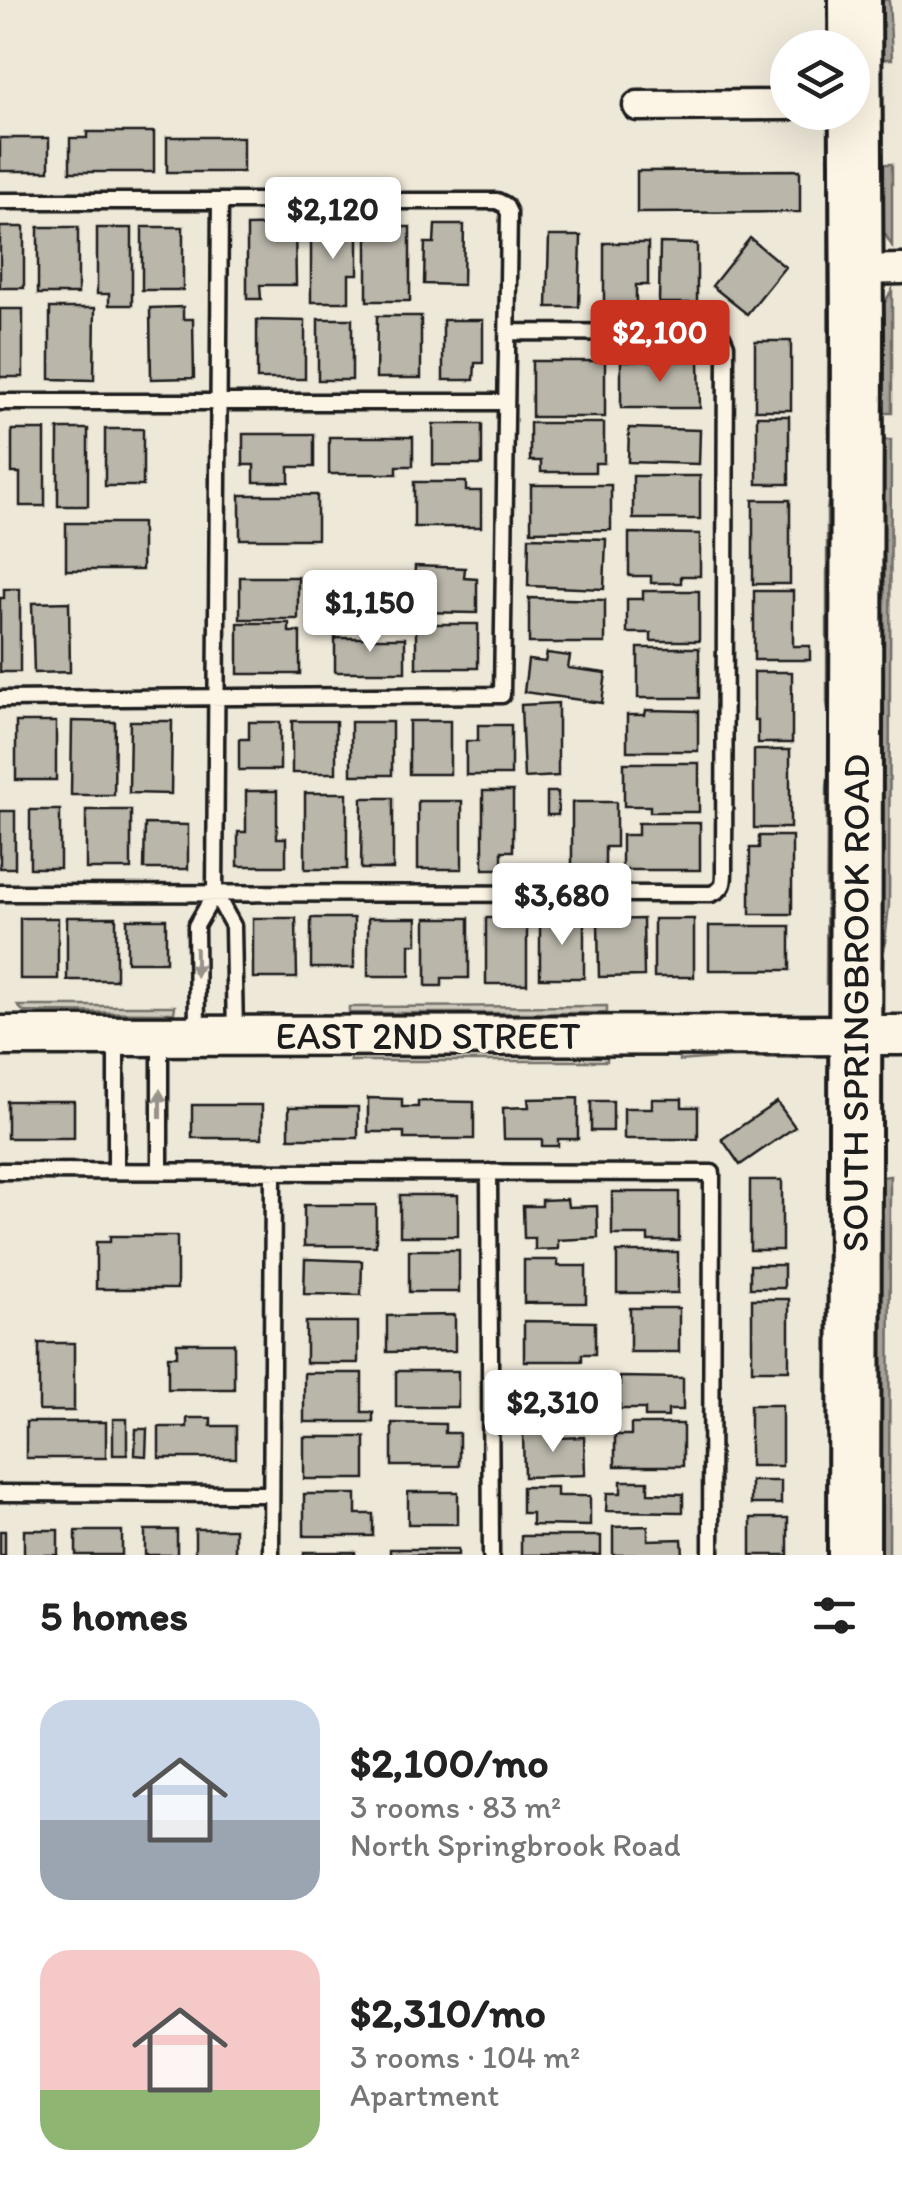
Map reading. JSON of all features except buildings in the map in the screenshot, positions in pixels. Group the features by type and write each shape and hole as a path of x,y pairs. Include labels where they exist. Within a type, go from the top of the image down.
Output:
{"highway":[{"name":"SOUTH SPRINGBROOK ROAD","path":"855,0 855,30"},
{"name":"SOUTH SPRINGBROOK ROAD","path":"854,1555 879,1035 857,452 880,270 859,130"}],"street":[{"path":"638,106 770,106"},
{"name":"EAST 2ND STREET","path":"0,1036 879,1035"}],"lane":[{"path":"220,201 215,893 233,926 235,1036"},
{"path":"0,202 497,201 509,213 502,694 0,699"},
{"path":"0,893 712,894 724,885 726,344 722,336 714,333 508,332"},
{"path":"0,402 506,402"},
{"path":"160,1171 196,926 215,893"},
{"path":"116,1036 116,1171"},
{"path":"0,1171 712,1172 711,1555"},
{"path":"271,1555 273,1172"},
{"path":"489,1172 491,1555"},
{"path":"0,1493 271,1494"}],"shaded area":[{"path":"881,0 889,0 892,59 883,59"},
{"path":"829,136 833,153 832,446 828,419"},
{"path":"884,164 892,164 892,246 883,231"},
{"path":"892,290 892,413 883,413 883,305"},
{"path":"884,440 891,440 889,905 882,970"},
{"path":"831,478 831,728 827,703 827,511"},
{"path":"830,761 831,984 826,984 827,787"},
{"path":"18,1006 175,1006 174,1013 24,1012"},
{"path":"607,1006 607,1013 349,1013 349,1007"},
{"path":"607,1054 607,1061 350,1061 350,1055"},
{"path":"679,1055 791,1055 795,1058 679,1061"},
{"path":"890,1176 889,1555 881,1555 882,1177"}]}
